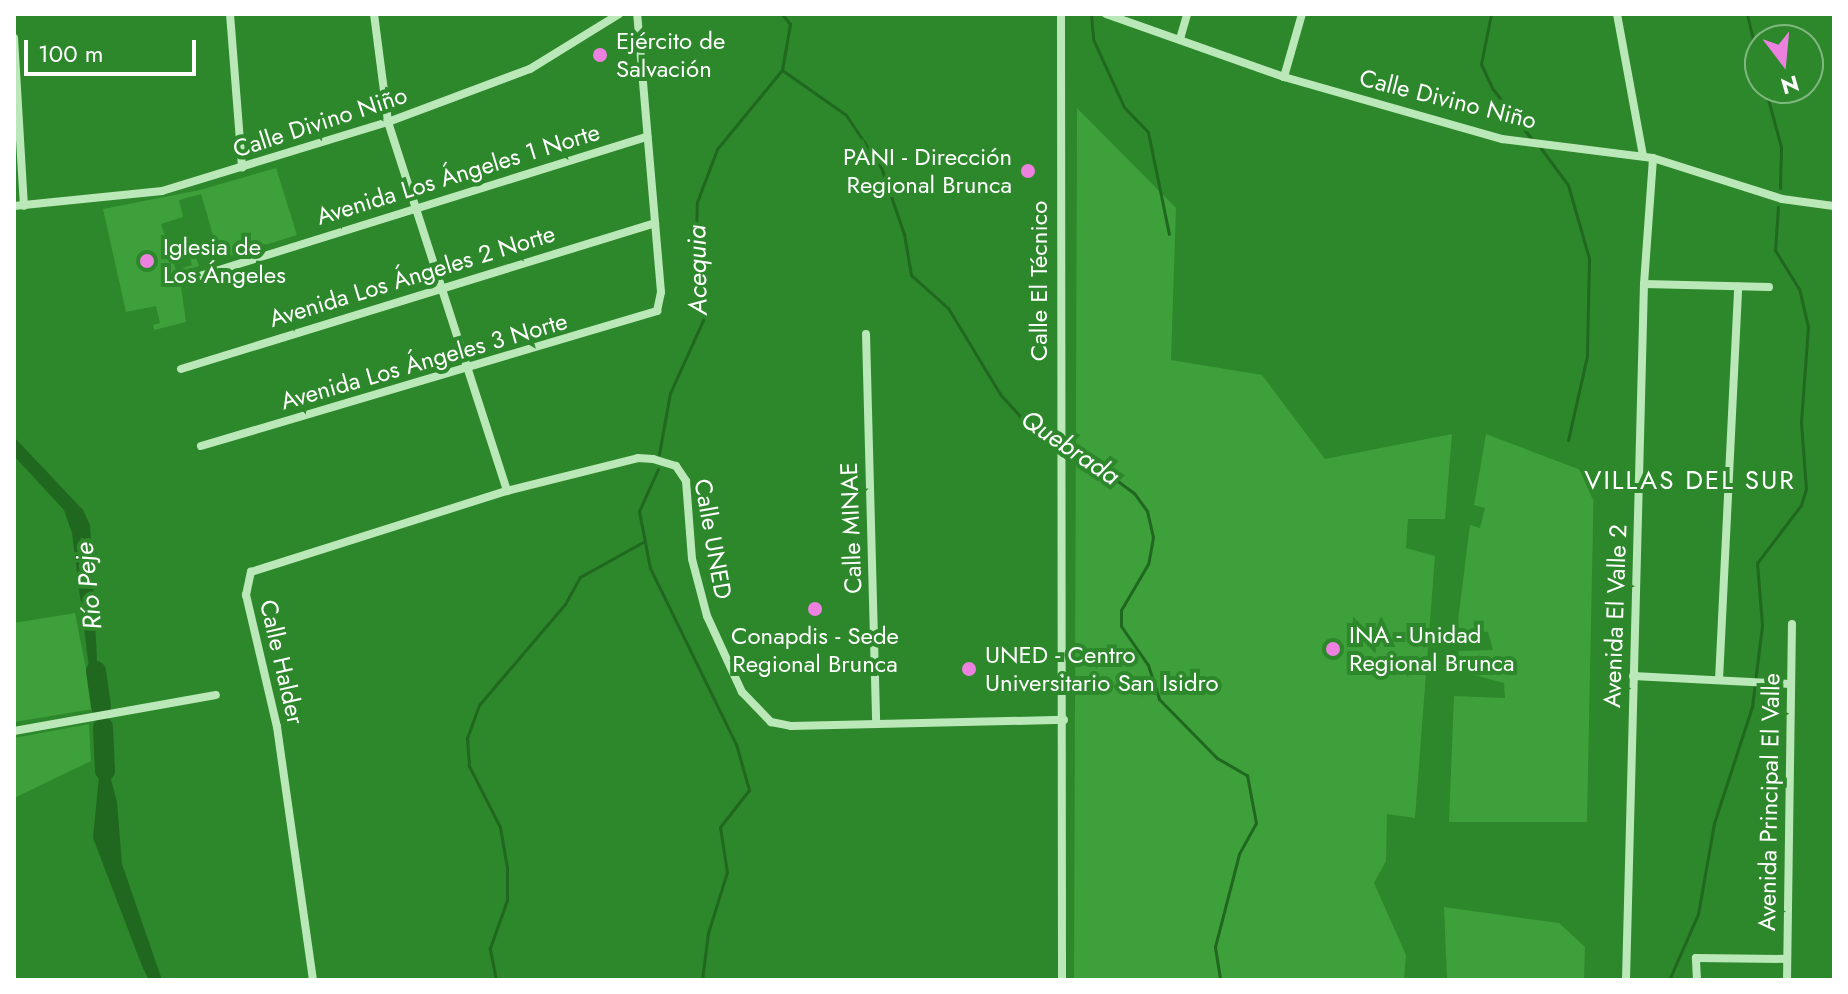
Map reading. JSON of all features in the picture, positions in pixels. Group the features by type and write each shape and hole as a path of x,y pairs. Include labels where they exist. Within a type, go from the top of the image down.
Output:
{"street":[{"path":"230,14 242,168"},
{"path":"374,14 388,122 507,491"},
{"name":"Calle Divino Niño","path":"19,206 162,191 388,122 530,69 619,14"},
{"path":"637,14 655,223"},
{"name":"Calle El Técnico","path":"1061,14 1057,268 1064,720 1062,980"},
{"name":"Calle Divino Niño","path":"1106,14 1284,77 1502,139 1653,158 1782,199 1834,206"},
{"path":"1180,39 1187,14"},
{"path":"1284,77 1302,14"},
{"path":"1617,14 1643,156"},
{"path":"14,38 19,206"},
{"name":"Avenida Los Ángeles 1 Norte","path":"190,279 647,137"},
{"name":"Avenida El Valle 2","path":"1626,980 1644,284 1653,158"},
{"name":"Avenida Los Ángeles 2 Norte","path":"181,369 655,223"},
{"name":"Avenida Los Ángeles 3 Norte","path":"201,446 657,311 661,292 655,223"},
{"path":"1644,284 1769,287"},
{"path":"1719,680 1738,286"},
{"name":"Calle MINAE","path":"866,334 876,720"},
{"name":"Calle UNED","path":"507,491 638,458 676,466 686,481 698,591 715,641 753,706 771,722 791,726 876,720 1064,720"},
{"name":"Calle Halder","path":"313,980 277,727 246,580 251,572 507,491"},
{"name":"Avenida Principal El Valle","path":"1787,980 1792,624"},
{"path":"1633,676 1790,684"},
{"path":"14,731 216,695"},
{"path":"1697,980 1696,958 1787,959"}],"shaded area":[{"path":"1077,108 1176,208 1171,360 1262,375 1325,459 1452,434 1445,519 1408,519 1406,548 1435,556 1415,818 1387,814 1386,861 1374,883 1406,955 1404,980 1074,980"},
{"path":"276,168 297,235 220,259 201,194 179,200 183,217 161,224 176,270 192,265 188,250 193,248 199,266 179,272 186,322 154,330 153,325 160,323 156,306 126,312 103,209 200,190"},
{"path":"1486,434 1594,475 1587,822 1449,822 1454,696 1505,698 1504,683 1455,670 1459,651 1493,650 1488,632 1457,629 1470,525 1480,528 1485,508 1474,505"},
{"path":"75,613 94,709 14,722 14,623"},
{"path":"89,724 91,761 14,798 14,738"},
{"path":"1444,907 1559,923 1585,947 1584,980 1447,980"}],"water":[{"path":"14,437 83,510 90,525 99,698 90,676 72,533 64,510 14,456"},
{"path":"102,745 117,802 122,864 162,980 149,980 142,966 93,838"}],"waterway":[{"name":"Acequia","path":"659,454 670,393 704,318 695,262 697,202 717,149 782,70 790,24 782,14"},
{"name":"Quebrada","path":"1091,14 1093,39 1124,107 1148,132 1169,234"},
{"name":"Quebrada","path":"1491,14 1481,64 1492,88 1534,142"},
{"path":"1747,14 1749,24"},
{"name":"Quebrada","path":"782,70 846,115 881,167 904,234 911,275 948,308 1000,394 1027,424 1076,450 1134,493 1147,511 1153,537 1148,564 1121,610 1121,626 1148,665 1159,699 1217,758 1247,775 1256,823 1239,854 1215,947 1220,980"},
{"path":"1769,104 1781,147 1780,188"},
{"name":"Quebrada","path":"1540,147 1568,185 1589,258 1587,356 1568,440"},
{"path":"1669,980 1698,914 1714,823 1752,707 1762,625 1757,563 1801,505 1806,489 1801,422 1808,327 1799,289 1775,250 1778,207"},
{"name":"Quebrada","path":"658,469 639,511 650,568 736,744 749,790 720,827 727,872 708,933 702,980"},
{"name":"Quebrada","path":"496,980 490,948 507,900 507,868 500,827 469,766 467,738 479,705 565,604 580,577 643,542"},
{"name":"Río Peje","path":"96,671 101,707"},
{"name":"Río Peje","path":"103,727 105,771"}],"place":[{"name":"Ejército de Salvación","path":"600,55"},
{"name":"PANI - Dirección Regional Brunca","path":"1028,171"},
{"name":"Iglesia de Los Ángeles","path":"147,261"},
{"name":"Conapdis - Sede Regional Brunca","path":"815,609"},
{"name":"INA - Unidad Regional Brunca","path":"1333,649"},
{"name":"UNED - Centro Universitario San Isidro","path":"969,669"}],"district":[{"name":"VILLAS DEL SUR","path":"1690,481"}]}
